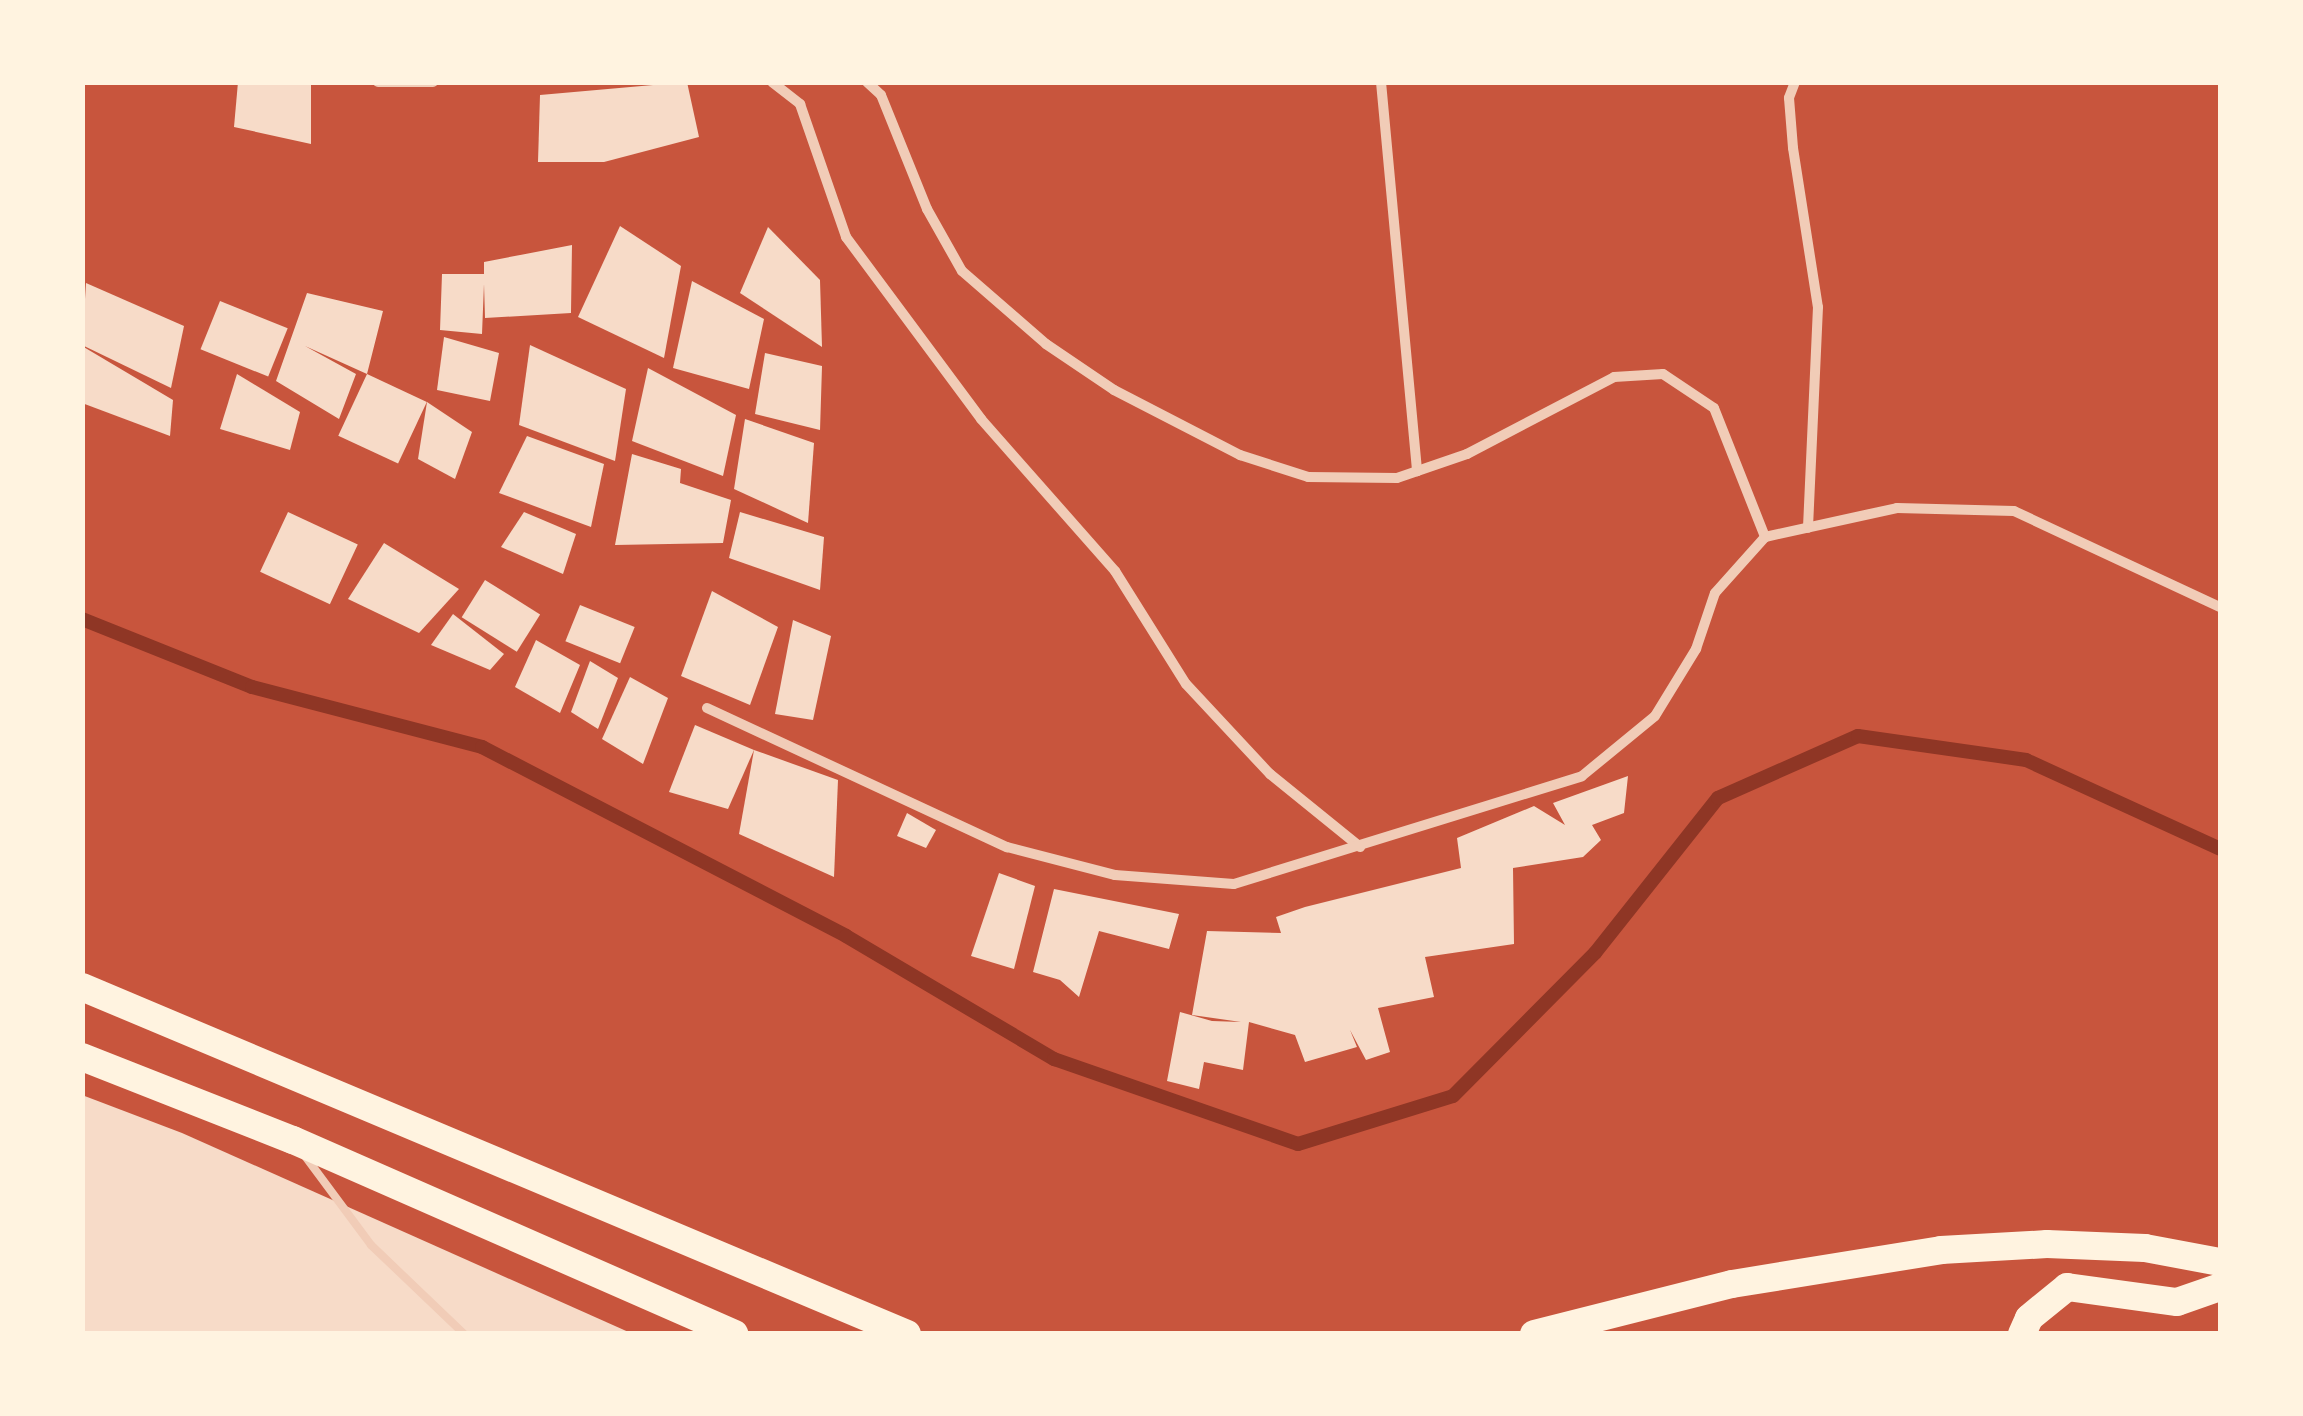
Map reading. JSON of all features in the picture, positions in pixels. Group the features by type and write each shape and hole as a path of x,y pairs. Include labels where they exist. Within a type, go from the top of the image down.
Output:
{"highway":[{"path":"82,987 908,1334"},
{"path":"82,1056 294,1140 734,1334"},
{"path":"1534,1334 1732,1284 1941,1250 2086,1246 2220,1262"},
{"path":"2022,1334 2029,1318 2067,1287 2177,1302 2220,1287"}],"street":[{"path":"378,82 433,82"},
{"path":"772,82 800,104 846,237 981,420 1115,571 1186,684 1270,774 1360,848"},
{"path":"868,82 881,94 927,209 962,271 1046,344 1114,390 1240,455 1308,477 1398,478 1466,454 1614,378 1662,374 1714,408 1765,538"},
{"path":"1381,82 1417,472"},
{"path":"1795,82 1789,98 1793,148 1818,307 1808,528"},
{"path":"707,708 1007,848 1115,875 1234,884 1582,776 1655,716 1696,648 1716,594 1765,538 1897,508 2014,511 2220,606"}],"lane":[{"path":"294,1140 371,1245 464,1334"}],"building":[{"path":"238,82 311,82 311,144 234,127"},
{"path":"687,82 699,137 604,162 538,162 540,95"},
{"path":"620,226 681,266 664,358 578,317"},
{"path":"768,227 820,280 822,347 740,293"},
{"path":"572,245 571,313 485,318 484,284 482,334 440,330 442,274 484,274 484,262"},
{"path":"692,281 764,319 749,389 673,368"},
{"path":"86,283 184,326 171,388 82,345"},
{"path":"307,293 383,311 367,374 305,346 356,374 339,419 276,381"},
{"path":"220,301 288,328 268,377 201,349"},
{"path":"444,337 499,353 490,401 437,390"},
{"path":"530,345 626,389 615,461 519,425"},
{"path":"82,346 173,400 170,436 82,403"},
{"path":"765,353 822,366 820,430 755,414"},
{"path":"648,368 736,415 723,476 632,441"},
{"path":"237,374 300,412 290,450 220,429"},
{"path":"367,374 427,402 398,464 338,436"},
{"path":"427,402 472,432 455,479 418,459"},
{"path":"745,419 814,443 808,523 734,489"},
{"path":"527,436 604,464 591,527 499,493"},
{"path":"632,454 681,469 680,483 731,500 723,543 615,545"},
{"path":"288,512 358,545 330,604 260,572"},
{"path":"524,512 576,534 563,574 501,547"},
{"path":"740,512 824,537 820,590 729,558"},
{"path":"384,543 459,589 419,633 348,599"},
{"path":"485,580 540,614 517,652 462,617"},
{"path":"712,591 778,627 750,705 681,676"},
{"path":"580,605 635,627 620,663 565,641"},
{"path":"453,614 504,654 490,670 431,645"},
{"path":"793,620 831,636 813,720 775,714"},
{"path":"536,640 580,665 560,713 515,687"},
{"path":"590,661 618,678 598,729 571,712"},
{"path":"630,677 668,698 643,764 602,739"},
{"path":"695,725 754,750 728,809 669,792"},
{"path":"754,750 838,780 834,877 739,834"},
{"path":"1628,776 1624,813 1592,825 1601,840 1583,857 1513,868 1514,944 1425,957 1434,997 1378,1008 1390,1052 1366,1060 1350,1030 1357,1047 1305,1062 1295,1035 1249,1022 1243,1070 1204,1062 1199,1089 1167,1081 1180,1012 1212,1021 1241,1022 1192,1015 1207,931 1281,933 1276,917 1461,868 1457,838 1534,806 1565,825 1553,803"},
{"path":"907,813 936,830 926,848 897,836"},
{"path":"999,873 1035,886 1014,969 971,956"},
{"path":"1054,889 1179,914 1169,949 1099,931 1079,997 1060,980 1033,972"},
{"path":"82,1095 182,1133 633,1334 82,1334"}],"waterway":[{"path":"82,619 252,687 482,747 846,936 1054,1059 1298,1144 1453,1096 1595,953 1718,798 1858,736 2026,760 2220,849"}]}
